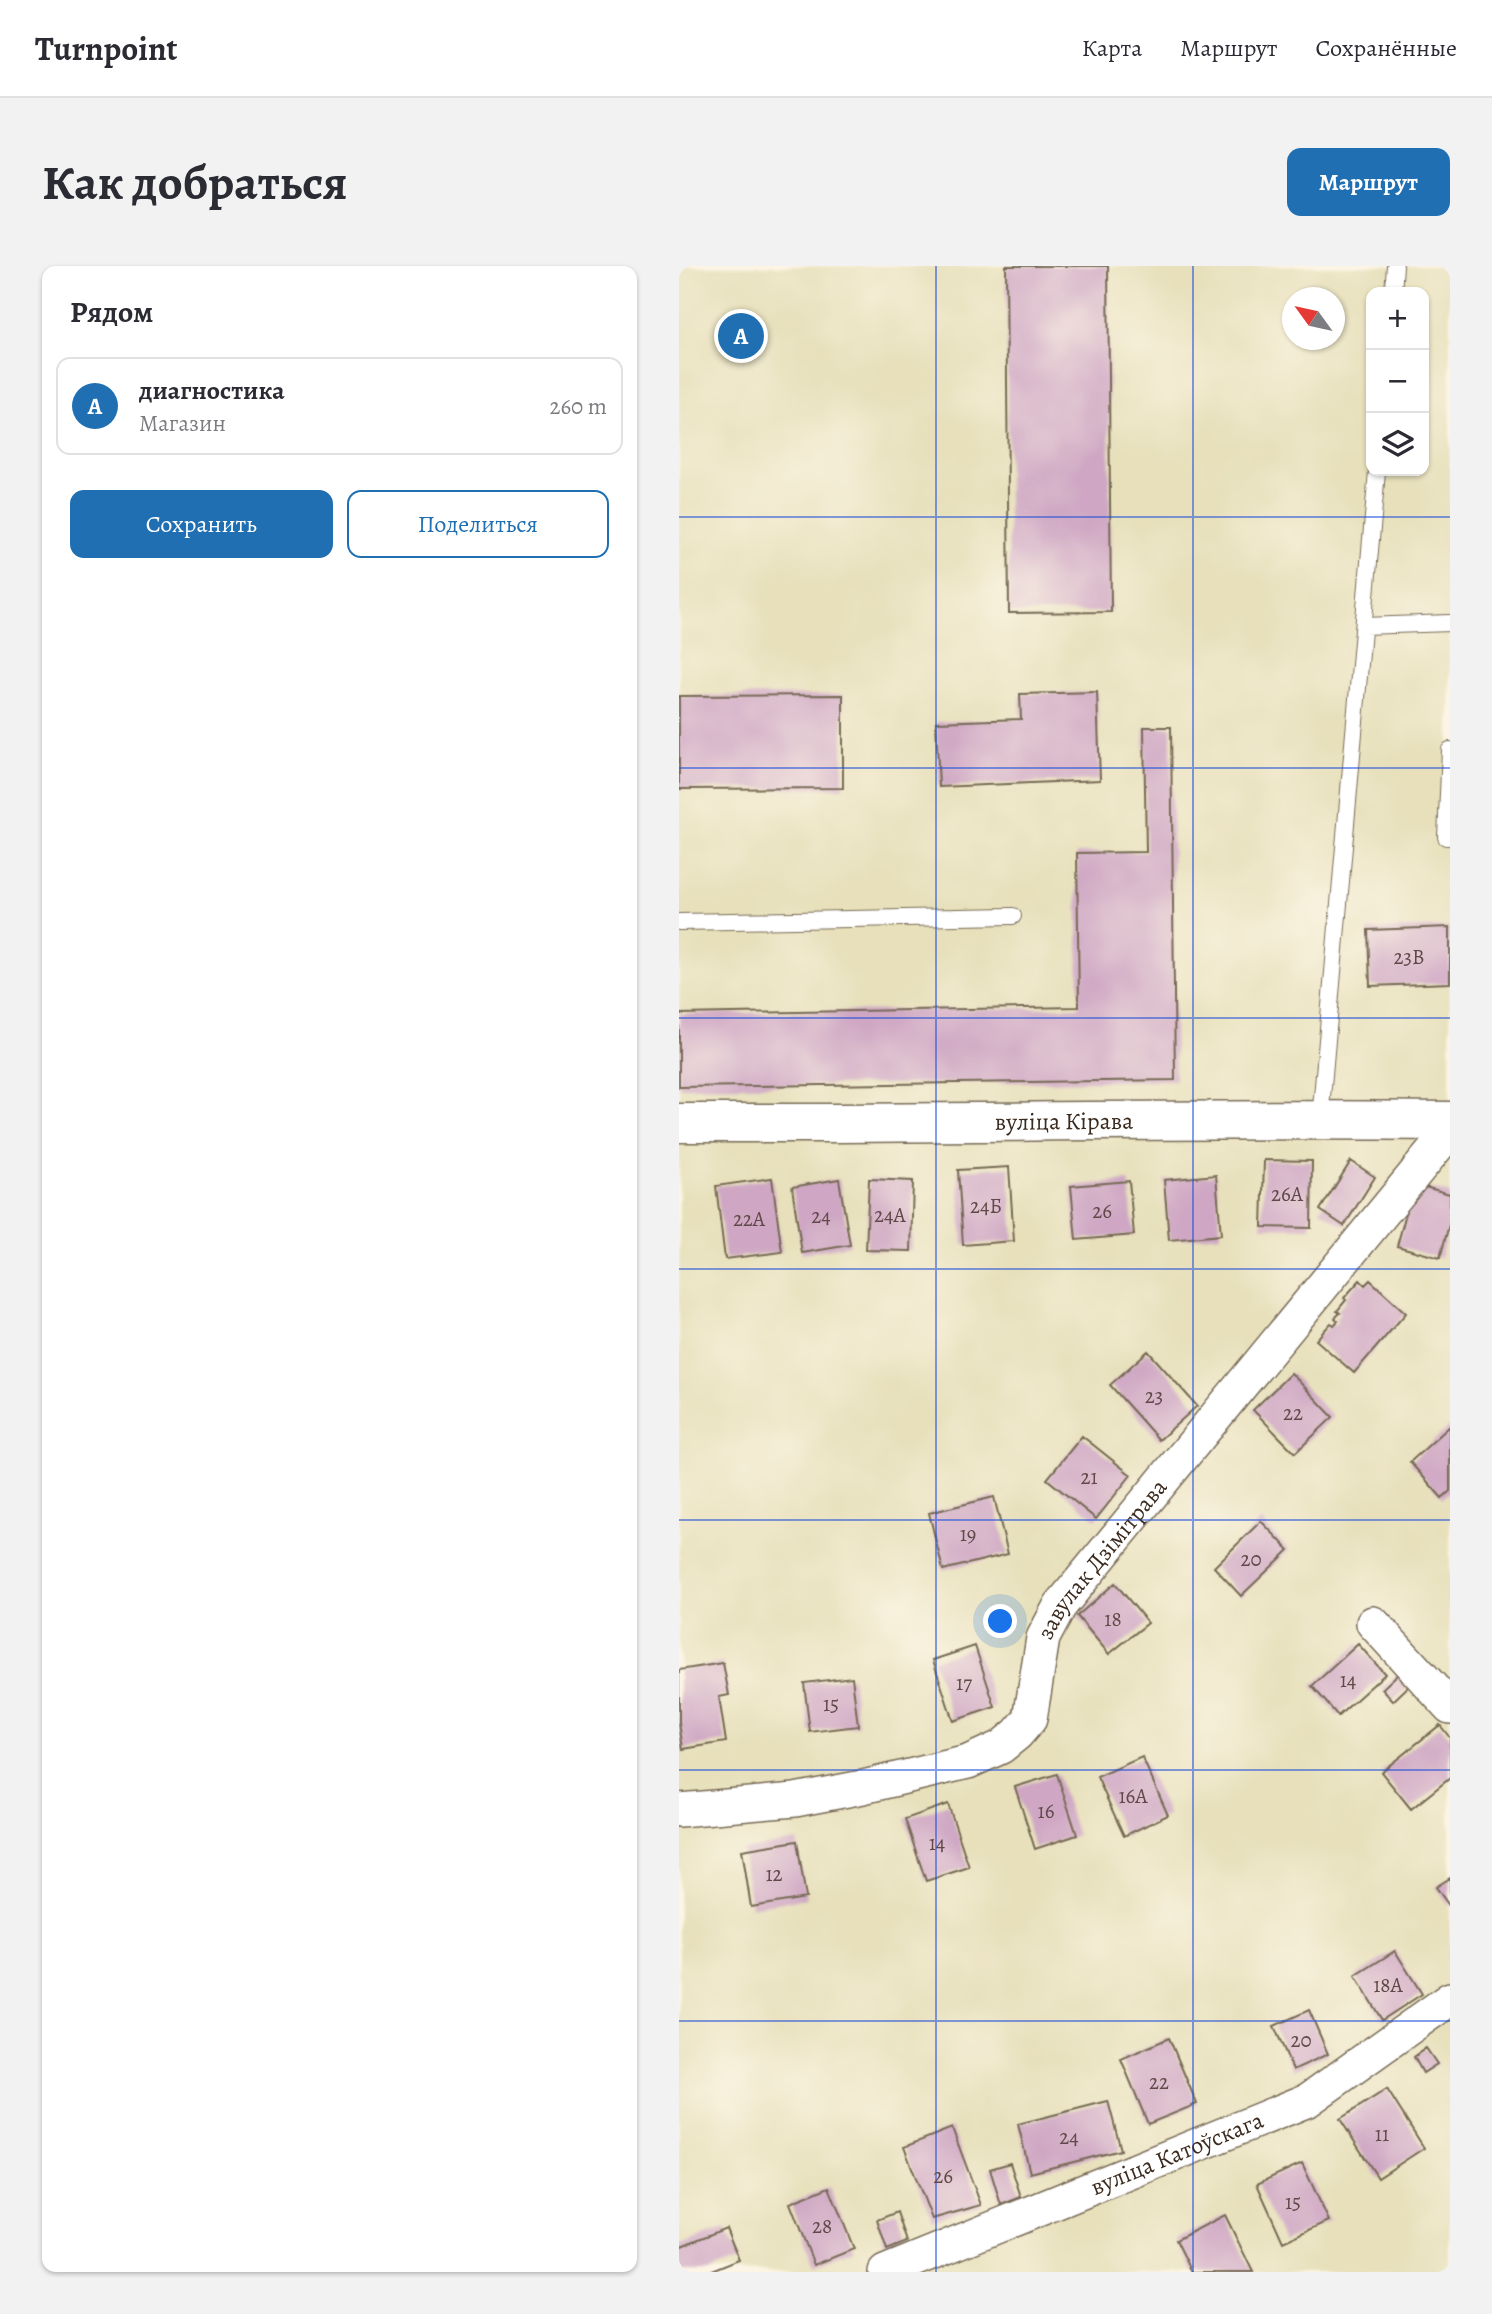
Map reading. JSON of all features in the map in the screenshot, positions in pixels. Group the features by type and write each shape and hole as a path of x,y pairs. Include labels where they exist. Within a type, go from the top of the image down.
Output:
{"main road":[{"name":"вуліца Кірава","path":"679,1123 918,1124 1320,1119 1450,1121"}],"street":[{"name":"завулак Дзімітрава","path":"679,1810 795,1800 863,1787 968,1762 1001,1747 1017,1734 1030,1718 1043,1638 1061,1606 1450,1131"},
{"path":"1373,1623 1450,1707"},
{"name":"вуліца Катоўскага","path":"885,2272 1308,2100 1450,1999"}],"lane":[{"path":"1393,287 1395,266"},
{"path":"1320,1119 1377,476"},
{"path":"1364,625 1450,622"},
{"path":"1450,750 1446,837 1450,837"},
{"path":"679,922 1013,916"}],"building":[{"path":"1006,266 1108,266 1111,612 1009,613"},
{"path":"1097,692 1100,780 939,787 936,722 1021,719 1020,694"},
{"path":"843,695 843,788 679,789 679,696"},
{"path":"1144,727 1171,727 1175,1080 679,1087 679,1014 1079,1007 1077,853 1146,852"},
{"path":"1450,927 1450,983 1370,986 1368,930"},
{"path":"1264,1160 1312,1161 1311,1228 1262,1227"},
{"path":"1351,1161 1375,1177 1344,1226 1320,1210"},
{"path":"1009,1167 1014,1241 963,1245 958,1170"},
{"path":"1216,1175 1221,1235 1169,1240 1164,1180"},
{"path":"772,1178 782,1252 725,1259 716,1186"},
{"path":"839,1179 850,1245 802,1253 792,1187"},
{"path":"869,1179 913,1181 911,1251 866,1250"},
{"path":"1129,1181 1134,1235 1076,1240 1071,1186"},
{"path":"1414,1184 1450,1194 1450,1221 1440,1258 1397,1246"},
{"path":"1360,1280 1365,1285 1370,1280 1406,1313 1354,1373 1316,1340 1331,1323 1334,1325 1338,1321 1335,1318 1340,1313 1337,1311 1346,1300 1344,1298"},
{"path":"1148,1351 1197,1406 1159,1440 1110,1385"},
{"path":"1291,1373 1333,1417 1295,1453 1253,1410"},
{"path":"1450,1426 1450,1491 1442,1498 1410,1462"},
{"path":"1082,1436 1131,1475 1096,1519 1047,1479"},
{"path":"994,1497 1008,1554 943,1570 929,1513"},
{"path":"1261,1521 1289,1550 1241,1596 1214,1567"},
{"path":"1115,1583 1148,1623 1109,1654 1077,1616"},
{"path":"1358,1644 1385,1674 1338,1716 1312,1686"},
{"path":"975,1646 995,1707 953,1721 933,1660"},
{"path":"723,1663 729,1695 719,1697 726,1742 683,1749 679,1723 679,1670"},
{"path":"1402,1670 1413,1682 1393,1701 1382,1689"},
{"path":"852,1677 858,1726 810,1732 804,1683"},
{"path":"1440,1725 1450,1738 1450,1778 1411,1809 1381,1772"},
{"path":"1142,1757 1168,1815 1124,1836 1097,1777"},
{"path":"1057,1774 1077,1835 1035,1849 1015,1787"},
{"path":"948,1804 969,1867 926,1881 905,1819"},
{"path":"797,1841 806,1898 751,1907 742,1850"},
{"path":"1450,1878 1450,1907 1436,1887"},
{"path":"1395,1951 1422,1994 1382,2020 1355,1976"},
{"path":"1309,2010 1328,2054 1293,2070 1274,2026"},
{"path":"1169,2038 1197,2104 1148,2124 1121,2059"},
{"path":"1426,2048 1437,2064 1423,2073 1414,2057"},
{"path":"1387,2089 1424,2148 1378,2178 1340,2119"},
{"path":"1108,2101 1121,2150 1030,2173 1018,2124"},
{"path":"952,2128 981,2205 932,2219 904,2147"},
{"path":"1010,2163 1021,2197 1001,2205 990,2169"},
{"path":"1302,2163 1329,2221 1283,2242 1257,2184"},
{"path":"829,2187 854,2249 814,2265 790,2203"},
{"path":"897,2212 907,2242 887,2250 877,2220"},
{"path":"1225,2215 1253,2272 1192,2272 1176,2240"},
{"path":"726,2228 739,2260 709,2272 680,2272 679,2247"}],"place":[{"name":"диагностика","path":"741,336"}]}
